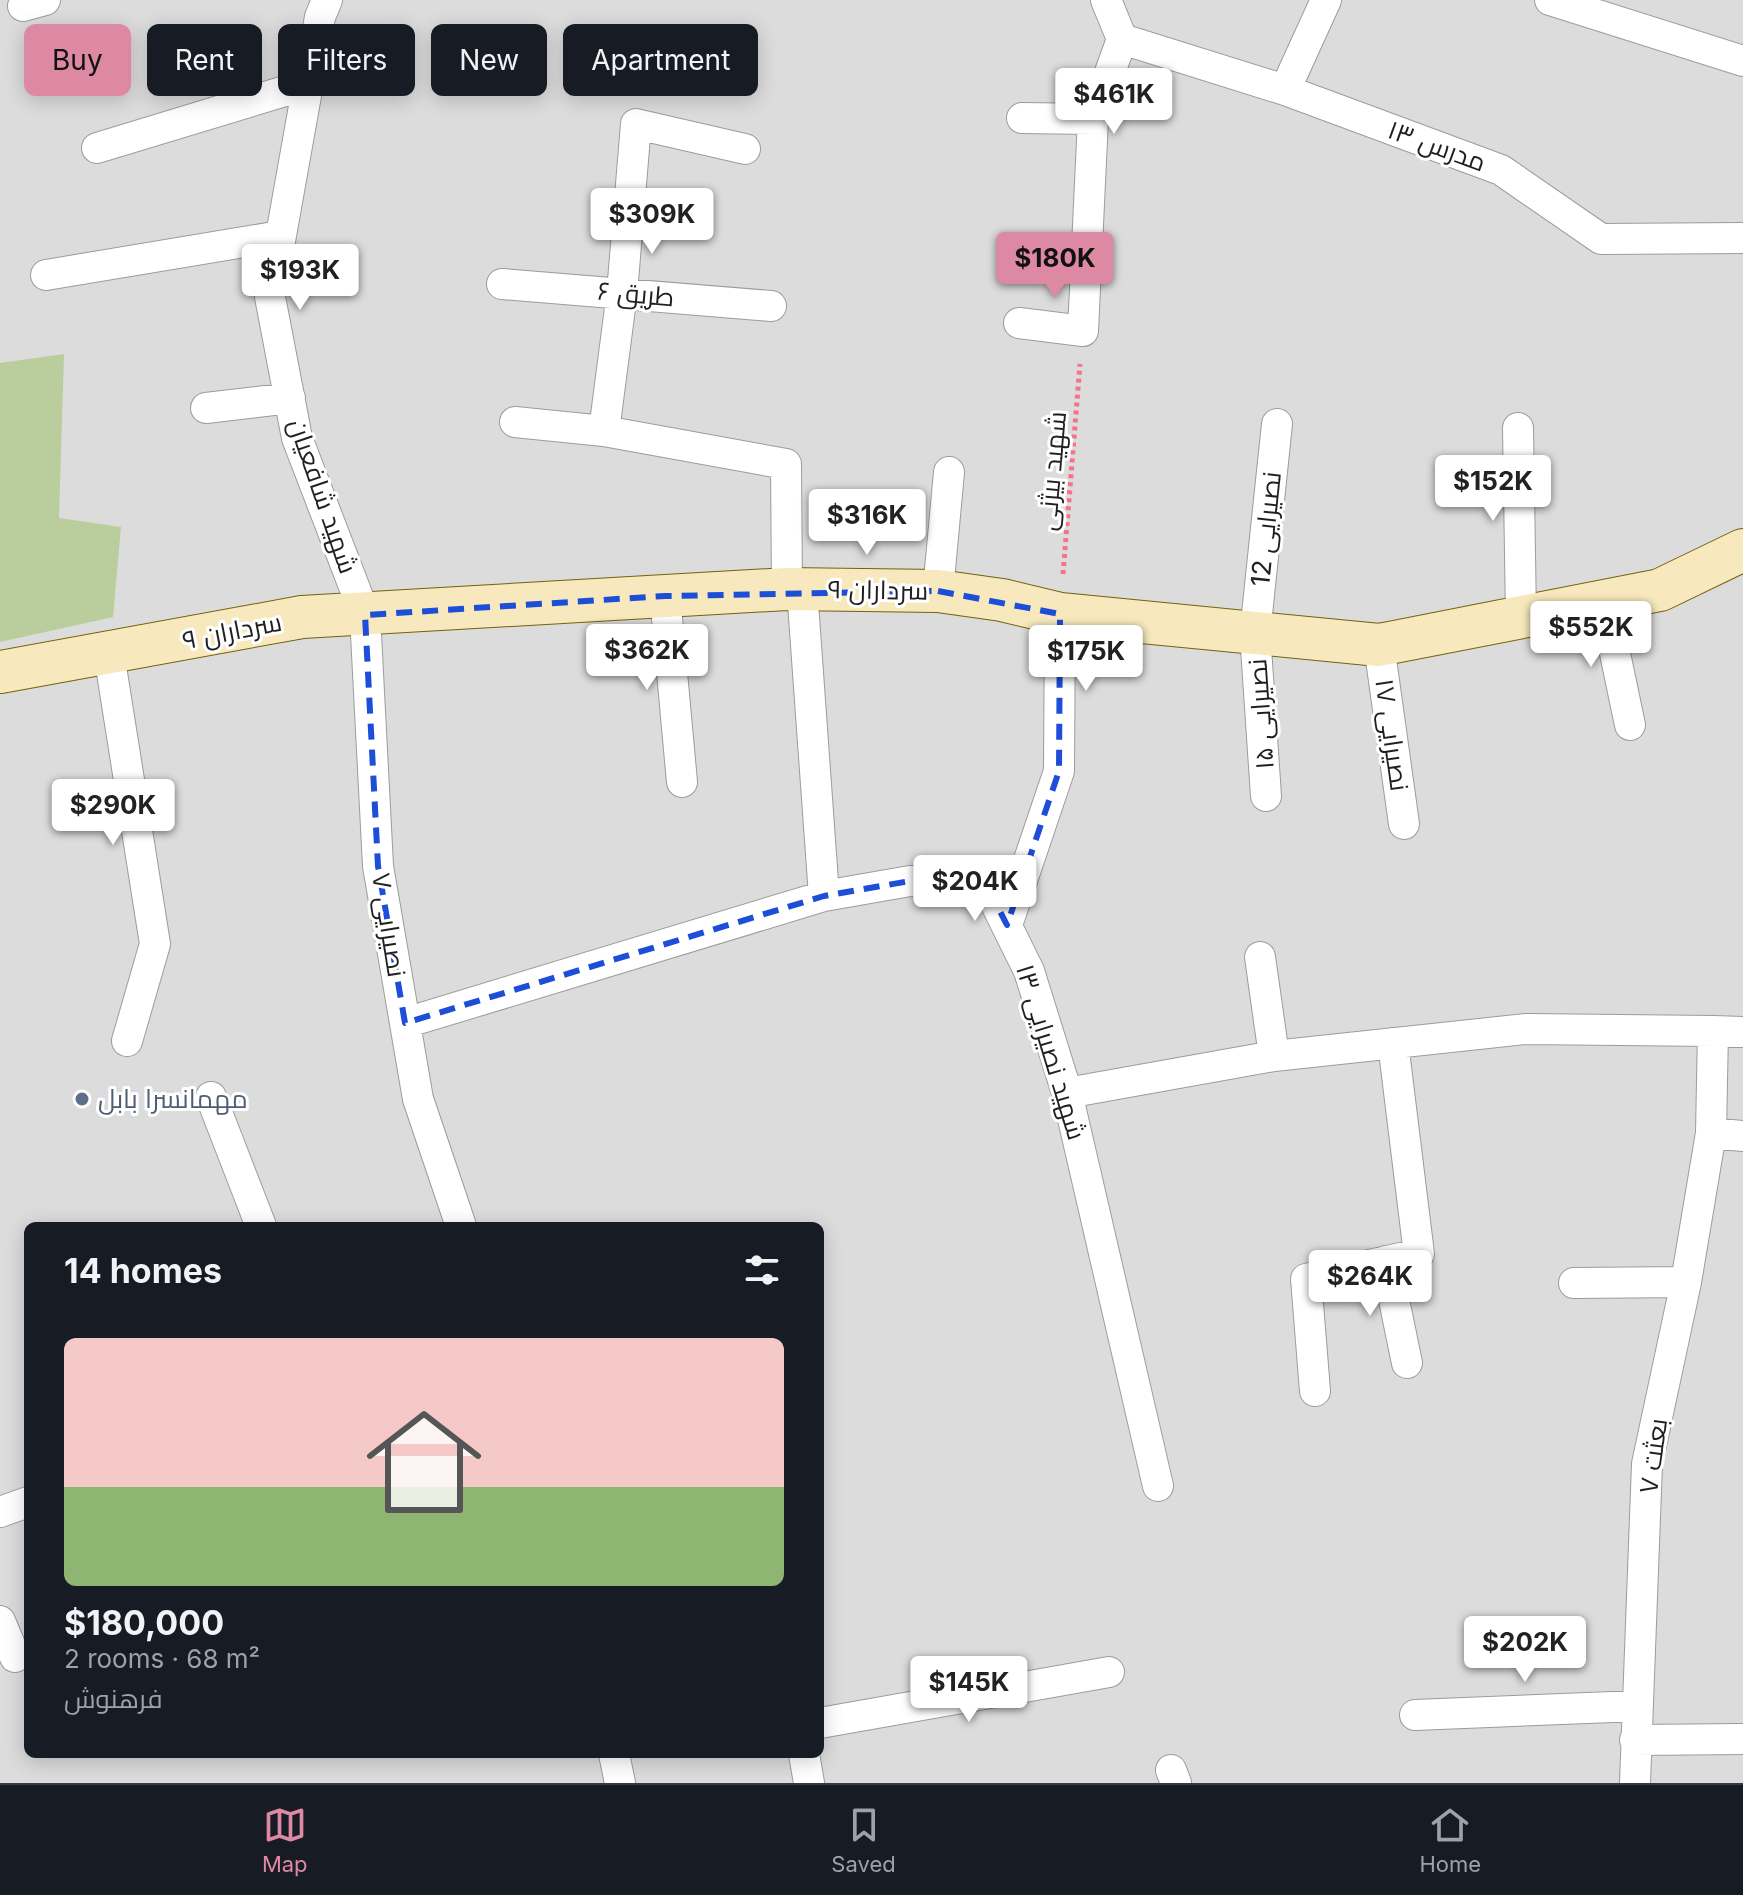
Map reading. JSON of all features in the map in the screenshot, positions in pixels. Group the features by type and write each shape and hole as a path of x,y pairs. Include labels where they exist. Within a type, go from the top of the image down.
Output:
{"street":[{"name":"شهید شافعیان","path":"319,24 327,0"},
{"path":"1019,323 1083,331 1093,119 1122,39 1106,0"},
{"path":"1285,90 1326,0"},
{"path":"1550,0 1743,61"},
{"name":"مدرس ۱۳","path":"1122,39 1285,90 1501,170 1601,239 1743,238"},
{"path":"97,148 278,93"},
{"name":"شهید شافعیان","path":"306,96 270,297 297,438 365,615"},
{"path":"1022,118 1093,119"},
{"path":"604,431 622,293 636,124 745,149"},
{"path":"46,275 280,236"},
{"name":"طریق ۶","path":"502,284 771,306"},
{"path":"206,408 290,398"},
{"path":"515,422 604,431 786,464 824,896"},
{"name":"نصیرایی 12","path":"1255,633 1277,424"},
{"path":"1518,428 1521,617"},
{"path":"938,591 949,472"},
{"name":"سرداران ۹","path":"0,672 302,617 795,589 938,591 1002,600 1060,614 1379,645 1660,590 1743,550"},
{"path":"665,596 682,782"},
{"path":"1604,601 1630,725"},
{"path":"1007,925 1059,771 1060,614"},
{"name":"نصیرایی ۷","path":"365,615 378,866 418,1099 460,1222"},
{"name":"نصیرایی ۱۵","path":"1255,633 1266,796"},
{"name":"نصیرایی ۱۷","path":"1379,645 1404,824"},
{"path":"109,654 155,944 127,1041"},
{"name":"شهید نصیرایی ۱۳","path":"405,1023 824,896 910,881 985,882 1029,971 1067,1093 1158,1486"},
{"path":"1260,957 1274,1056"},
{"path":"1067,1093 1274,1056 1526,1029 1728,1032"},
{"name":"بعثت ۷","path":"1635,1783 1647,1464 1686,1282 1728,1032"},
{"path":"1315,1391 1306,1279 1419,1254 1393,1043"},
{"path":"211,1097 259,1222"},
{"path":"1711,1133 1743,1136"},
{"path":"1386,1261 1407,1363"},
{"path":"1574,1283 1686,1282"},
{"path":"0,1512 24,1503"},
{"path":"0,1621 15,1657"},
{"path":"824,1722 1109,1672"},
{"path":"1415,1715 1638,1706"},
{"path":"1635,1740 1743,1739"},
{"path":"615,1758 620,1783"},
{"path":"805,1758 809,1783"}],"path":[{"name":"شهید بیژنی","path":"1060,614 1083,331"}],"highlighted area":[{"path":"938,591 1060,614 1059,771 1007,925 985,882 910,881 824,896 405,1023 378,866 365,615 665,596"}],"shaded area":[{"path":"0,0 1743,0 1743,1783 0,1783"}],"green space":[{"path":"64,354 59,518 121,527 113,617 0,642 0,363"}],"place":[{"name":"مهمانسرا بابل","path":"82,1099"}]}
